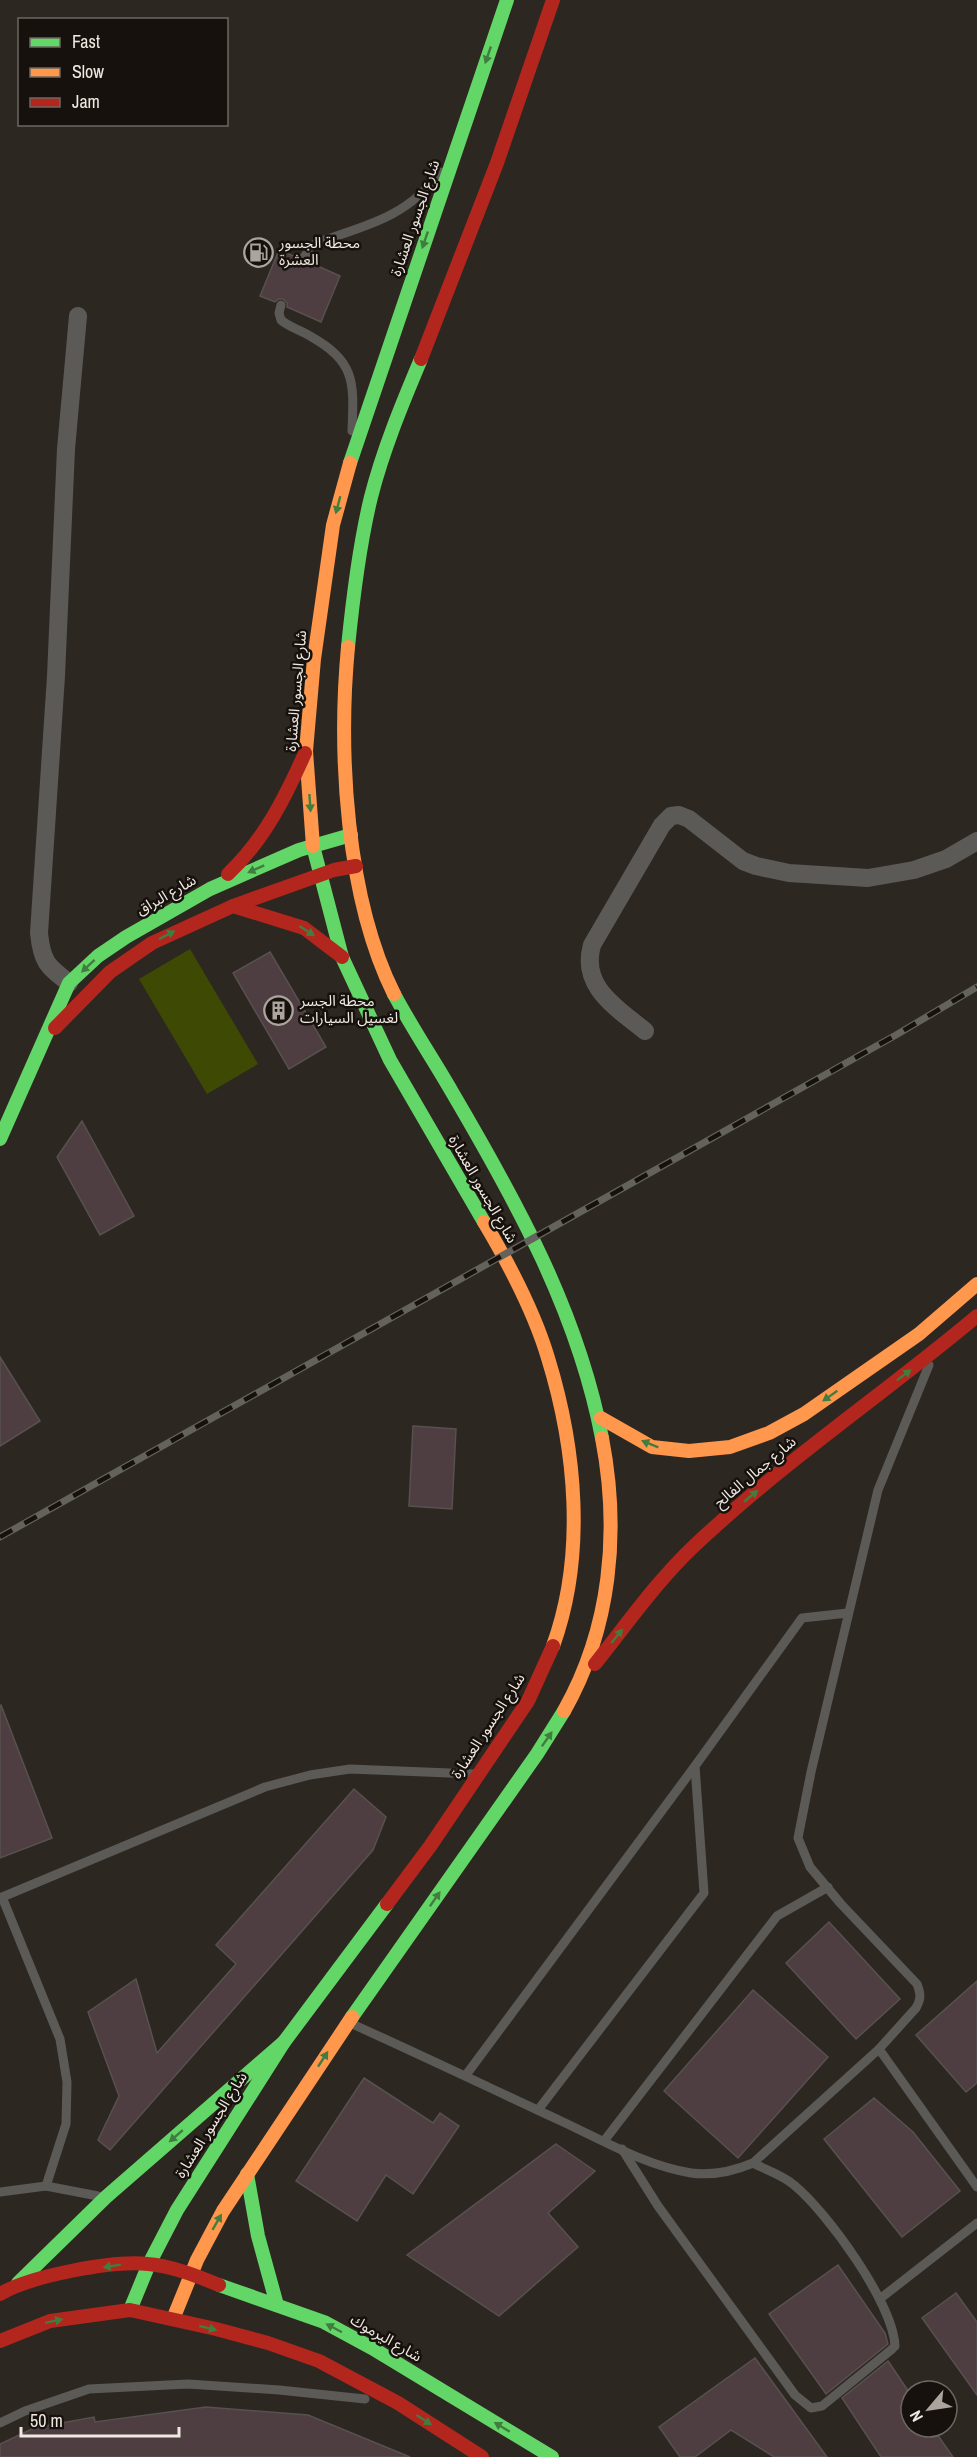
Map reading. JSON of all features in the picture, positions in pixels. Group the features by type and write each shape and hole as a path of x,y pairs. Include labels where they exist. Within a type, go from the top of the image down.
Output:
{"main road":[{"name":"شارع الجسور العشارة","path":"130,2310 149,2264 209,2158 284,2042 431,1845 528,1701 546,1665 559,1629 569,1588 573,1548 572,1494 566,1432 549,1358 530,1311 492,1234 390,1060 342,957 313,846 306,751 314,659 333,525 350,464 507,0"},
{"name":"شارع الجسور العشارة","path":"190,2274 215,2224 347,2022 563,1715 595,1648 604,1610 612,1557 610,1494 601,1418 571,1322 552,1275 515,1203 452,1091 407,1018 377,954 356,866 343,753 352,600 372,493 398,417 514,120 553,0"},
{"path":"210,889 247,858 279,810 306,751"},
{"name":"شارع البراق","path":"0,1139 69,983 98,956 126,937 210,889 313,846 351,835"},
{"name":"شارع البراق","path":"43,1040 110,972 172,933 233,906 319,875 356,866"},
{"path":"233,906 304,928 342,957"},
{"name":"شارع جمال الفالح","path":"601,1418 652,1447 689,1451 730,1447 770,1433 804,1414 919,1334 977,1284"},
{"name":"شارع جمال الفالح","path":"580,1682 668,1572 694,1546 753,1494 977,1316"},
{"path":"15,2285 106,2197 284,2042"},
{"path":"247,2174 258,2236 277,2304"},
{"name":"شارع اليرموك","path":"0,2294 15,2285 52,2275 124,2264 149,2264 190,2274 324,2322 372,2348 552,2457"},
{"path":"173,2319 190,2274"},
{"path":"0,2342 50,2321 130,2310 173,2319 268,2343 309,2357 398,2403 482,2457"}],"street":[{"path":"69,983 44,962 39,933 56,676 66,449 78,316"},
{"path":"645,1030 606,999 596,986 587,961 592,945 662,825 671,816 679,815 689,819 743,861 789,873 868,878 915,870 935,863 977,841"}],"lane":[{"path":"302,260 311,247 318,242 373,224 396,213 418,198 457,148"},
{"path":"281,305 279,313 281,320 336,352 348,370 352,391 350,464"},
{"path":"347,2022 466,2075 622,2150 668,2168 706,2174 735,2170 753,2163 879,2049 916,2008 920,2000 920,1992 916,1984 810,1867 798,1838 811,1772 878,1490 934,1352"},
{"path":"466,2075 802,1618 848,1613"},
{"path":"538,2110 704,1893 695,1766"},
{"path":"46,2186 66,2124 67,2082 60,2038 1,1897 266,1786 350,1768 477,1774"},
{"path":"604,2141 777,1916 828,1887"},
{"path":"879,2049 977,2187"},
{"path":"622,2150 658,2206 795,2395 811,2408 822,2406 895,2346 894,2336 880,2298 819,2209 792,2183 753,2163"},
{"path":"0,2192 46,2186 106,2197"},
{"path":"880,2298 977,2223"},
{"path":"0,2423 25,2411 89,2389 188,2384 279,2390 398,2403"}],"green space":[{"path":"190,949 258,1064 207,1094 139,979"}],"building":[{"path":"279,250 296,257 299,266 304,266 309,262 340,276 321,322 287,307 283,299 275,302 260,296"},
{"name":"محطة الجسر لغسيل السيارات","path":"270,952 326,1047 289,1069 233,973"},
{"path":"82,1121 134,1216 100,1235 57,1157"},
{"path":"0,1357 40,1421 0,1446"},
{"path":"413,1426 456,1429 452,1509 409,1506"},
{"path":"0,1706 52,1838 0,1858"},
{"path":"354,1789 386,1817 373,1850 110,2150 98,2140 119,2096 88,2012 136,1979 157,2053 236,1964 216,1945"},
{"path":"829,1922 900,1999 856,2039 786,1963"},
{"path":"977,1981 977,2083 966,2092 916,2035"},
{"path":"753,1990 828,2057 738,2158 664,2091"},
{"path":"364,2078 433,2123 440,2113 459,2126 413,2194 386,2175 357,2221 296,2181"},
{"path":"874,2098 913,2132 960,2191 902,2237 824,2139"},
{"path":"556,2144 595,2171 548,2213 578,2247 499,2316 407,2255"},
{"path":"838,2265 885,2333 888,2344 826,2394 769,2314"},
{"path":"956,2293 977,2322 977,2395 922,2318"},
{"path":"755,2358 827,2457 774,2457 731,2430 695,2457 680,2457 659,2427"},
{"path":"888,2361 900,2379 899,2439 940,2439 953,2457 881,2457 842,2398"},
{"path":"206,2407 308,2415 410,2457 0,2457 0,2444 34,2428 94,2417 95,2422"}],"railway":[{"path":"0,1537 896,1035 977,987"}],"traffic: fast":[{"path":"350,463 507,0"},
{"path":"348,647 357,572 371,497 387,445 421,359"},
{"path":"0,1139 69,983 98,956 126,937 210,889 299,850 351,835"},
{"path":"313,846 342,957 390,1060 484,1222"},
{"path":"394,994 499,1174 542,1259 577,1346 602,1438"},
{"path":"352,2017 537,1754 564,1711"},
{"path":"130,2310 149,2264 177,2210 284,2042 387,1904"},
{"path":"18,2283 106,2197 284,2042"},
{"path":"247,2174 258,2236 277,2305"},
{"path":"219,2285 324,2322 372,2348 552,2457"}],"traffic: slow":[{"path":"313,846 306,751 314,659 333,525 350,463"},
{"path":"348,647 344,732 349,824 365,914 378,956 394,994"},
{"path":"484,1222 512,1271 536,1323 558,1393 571,1465 573,1539 570,1575 553,1646"},
{"path":"601,1418 652,1447 689,1451 730,1447 769,1433 804,1414 919,1334 977,1284"},
{"path":"564,1711 580,1679 592,1646 607,1578 610,1508 602,1438"},
{"path":"173,2319 197,2260 223,2211 352,2017"}],"traffic: jam":[{"path":"421,359 497,163 553,0"},
{"path":"228,874 263,833 290,786 305,753"},
{"path":"55,1028 110,972 152,943 233,906 334,870 356,866"},
{"path":"233,906 304,928 342,957"},
{"path":"595,1664 680,1559 728,1515 977,1316"},
{"path":"387,1904 431,1845 528,1701 553,1646"},
{"path":"0,2294 31,2281 72,2271 133,2263 166,2267 219,2285"},
{"path":"0,2341 50,2321 130,2310 216,2329 268,2343 319,2361 398,2403 482,2457"}],"place":[{"name":"محطة الجسور العشرة","path":"258,252"},
{"name":"محطة الجسر لغسيل السيارات","path":"279,1010"}]}
